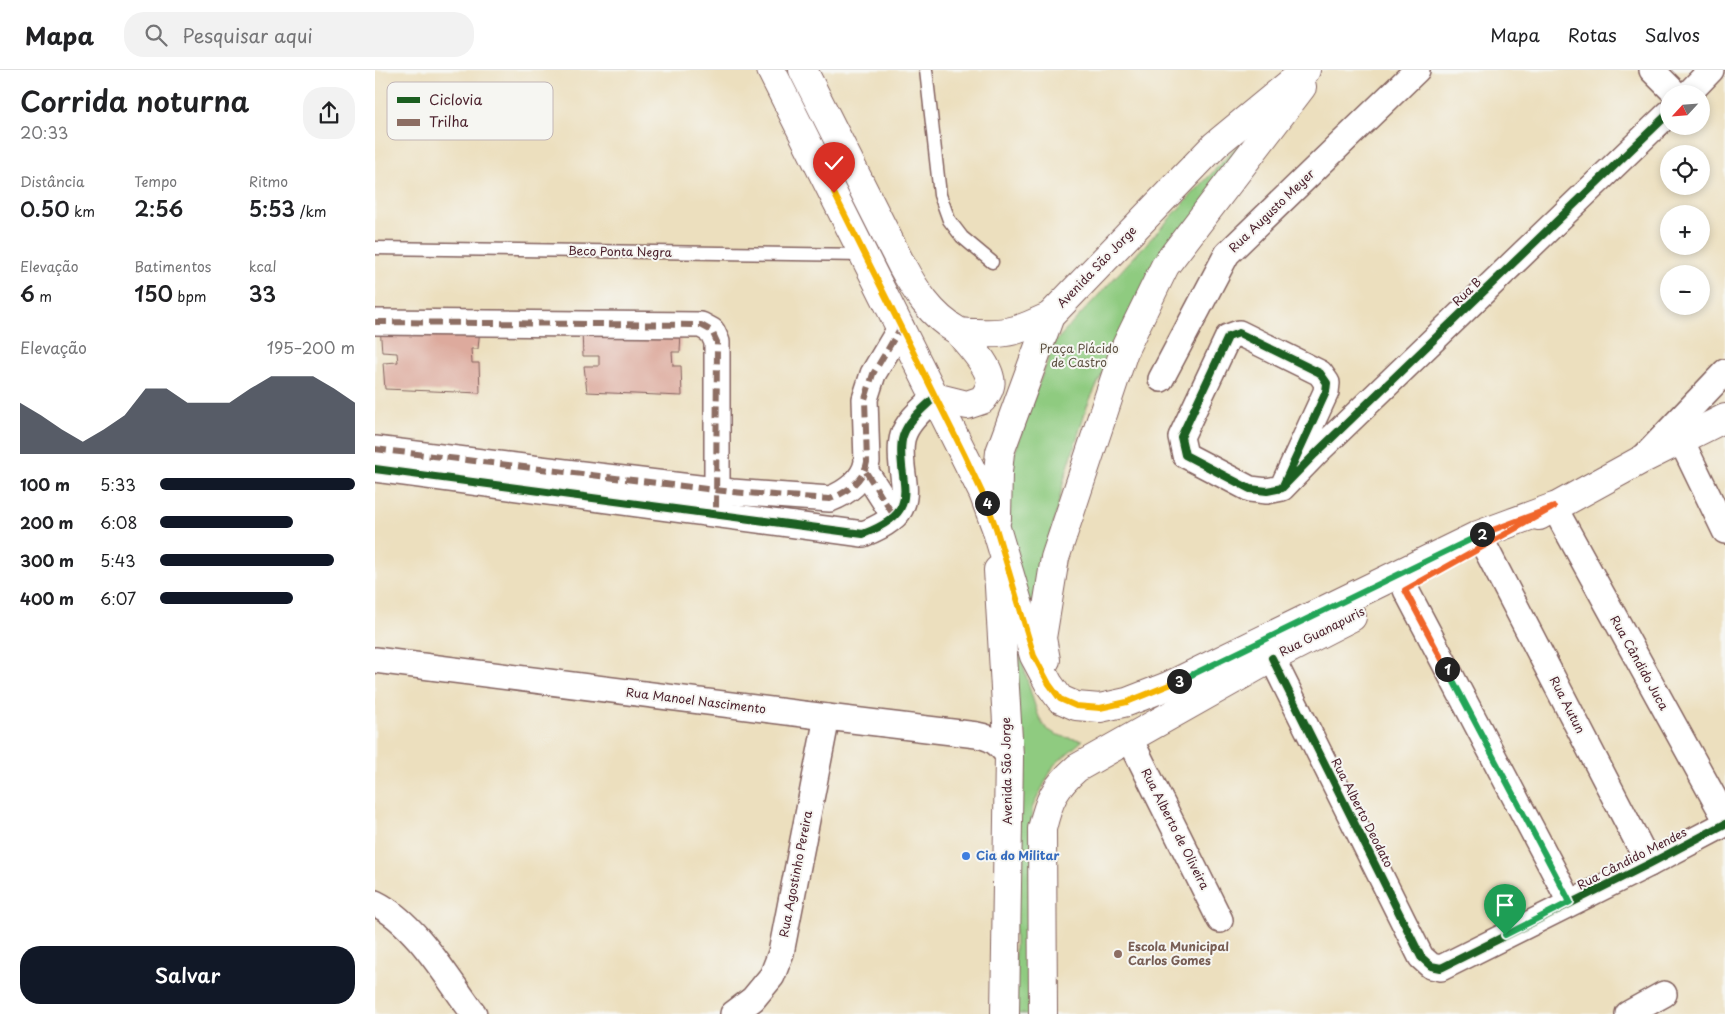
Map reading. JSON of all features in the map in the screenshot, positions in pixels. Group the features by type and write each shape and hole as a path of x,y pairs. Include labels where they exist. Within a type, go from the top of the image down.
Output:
{"main road":[{"path":"771,70 964,454 996,528"},
{"path":"803,70 916,291 932,311 959,332 991,379 989,388 982,400 967,405 935,397"},
{"name":"Avenida São Jorge","path":"1005,1014 1009,756 996,528 1000,452 1050,316 1215,145 1306,70"},
{"path":"1049,684 1042,638 1055,558 1125,348 1165,266 1315,70"},
{"path":"959,332 1003,334 1021,329 1050,316"},
{"name":"Rua Guanapuris","path":"1043,1014 1042,829 1047,806 1060,783 1077,768 1272,658 1405,590 1641,460 1725,418"},
{"name":"Rua Guanapuris","path":"1049,684 1060,699 1076,706 1100,708 1127,702 1168,686 1478,535 1554,507"},
{"name":"Avenida São Jorge","path":"996,528 1034,656 1049,684"}],"street":[{"name":"Rua Augusto Meyer","path":"1161,379 1227,254 1417,70"},
{"path":"1652,70 1667,85"},
{"path":"1697,85 1711,70"},
{"name":"Rua B","path":"1282,488 1660,122"},
{"path":"375,322 701,325 712,331 717,342 716,516"},
{"path":"375,449 717,490 830,499 842,495 865,472 867,462 865,399 873,374 901,327"},
{"path":"1239,333 1320,373 1327,383 1326,392 1282,488 1267,491 1250,489 1185,455 1181,437 1228,337 1239,333"},
{"path":"1641,460 1725,372"},
{"path":"375,469 716,516 863,534 876,529 894,516 902,506 904,495 901,453 903,435 913,419 935,397"},
{"path":"1681,440 1725,531"},
{"path":"865,472 894,516"},
{"name":"Rua Cândido Juca","path":"1554,507 1725,818"},
{"name":"Rua Autun","path":"1485,547 1649,864"},
{"path":"1405,590 1570,902"},
{"name":"Rua Alberto Deodato","path":"1272,658 1421,957 1431,966 1441,968"},
{"name":"Rua Manoel Nascimento","path":"375,660 983,736 989,737 998,743 1009,756"},
{"name":"Rua Agostinho Pereira","path":"733,1014 753,999 772,976 781,954 827,717"},
{"name":"Rua Alberto de Oliveira","path":"1130,739 1220,920"},
{"name":"Rua Cândido Mendes","path":"1441,968 1725,824"},
{"path":"375,903 387,909 414,934 474,1014"},
{"path":"1628,1014 1664,994"}],"lane":[{"path":"925,70 940,194 949,220 962,237 991,262"},
{"name":"Beco Ponta Negra","path":"375,248 865,255"}],"green space":[{"name":"Praça Plácido de Castro","path":"1251,131 1119,338 1087,406 1064,480 1043,567 1037,640 1009,537 1009,495 1014,456 1031,404 1055,342"},
{"path":"1010,611 1030,690 1040,719 1044,726 1053,733 1083,740 1054,765 1032,808 1033,1014 1016,1014"}],"building":[{"path":"380,326 480,328 478,349 471,349 472,363 479,363 480,393 385,389 383,363 398,362 397,353 382,352"},
{"path":"582,330 681,331 680,352 672,352 673,366 681,366 682,396 587,392 584,366 599,366 599,356 583,356"}],"marked path":[{"path":"375,322 701,325 712,331 717,342 716,516"},
{"path":"375,449 732,492 830,499 853,485 865,469 867,462 865,399 873,374 901,327"},
{"path":"866,472 894,516"}],"cycle path":[{"path":"1282,488 1660,122"},
{"path":"1239,333 1320,373 1327,383 1326,392 1282,488 1267,491 1250,489 1185,455 1181,437 1228,337 1239,333"},
{"path":"375,469 863,534 886,523 896,515 902,505 904,486 901,443 903,436 912,420 935,397"},
{"path":"1272,658 1421,957 1431,966 1441,968 1725,824"}],"place":[{"name":"Cia do Militar","path":"966,856"},
{"name":"Escola Municipal Carlos Gomes","path":"1118,954"}],"route":[{"path":"834,193 983,493 996,528 1034,656 1049,684 1060,699 1076,706 1100,708 1127,702 1168,686 1478,535 1554,507 1405,590 1570,902 1505,935"}]}
